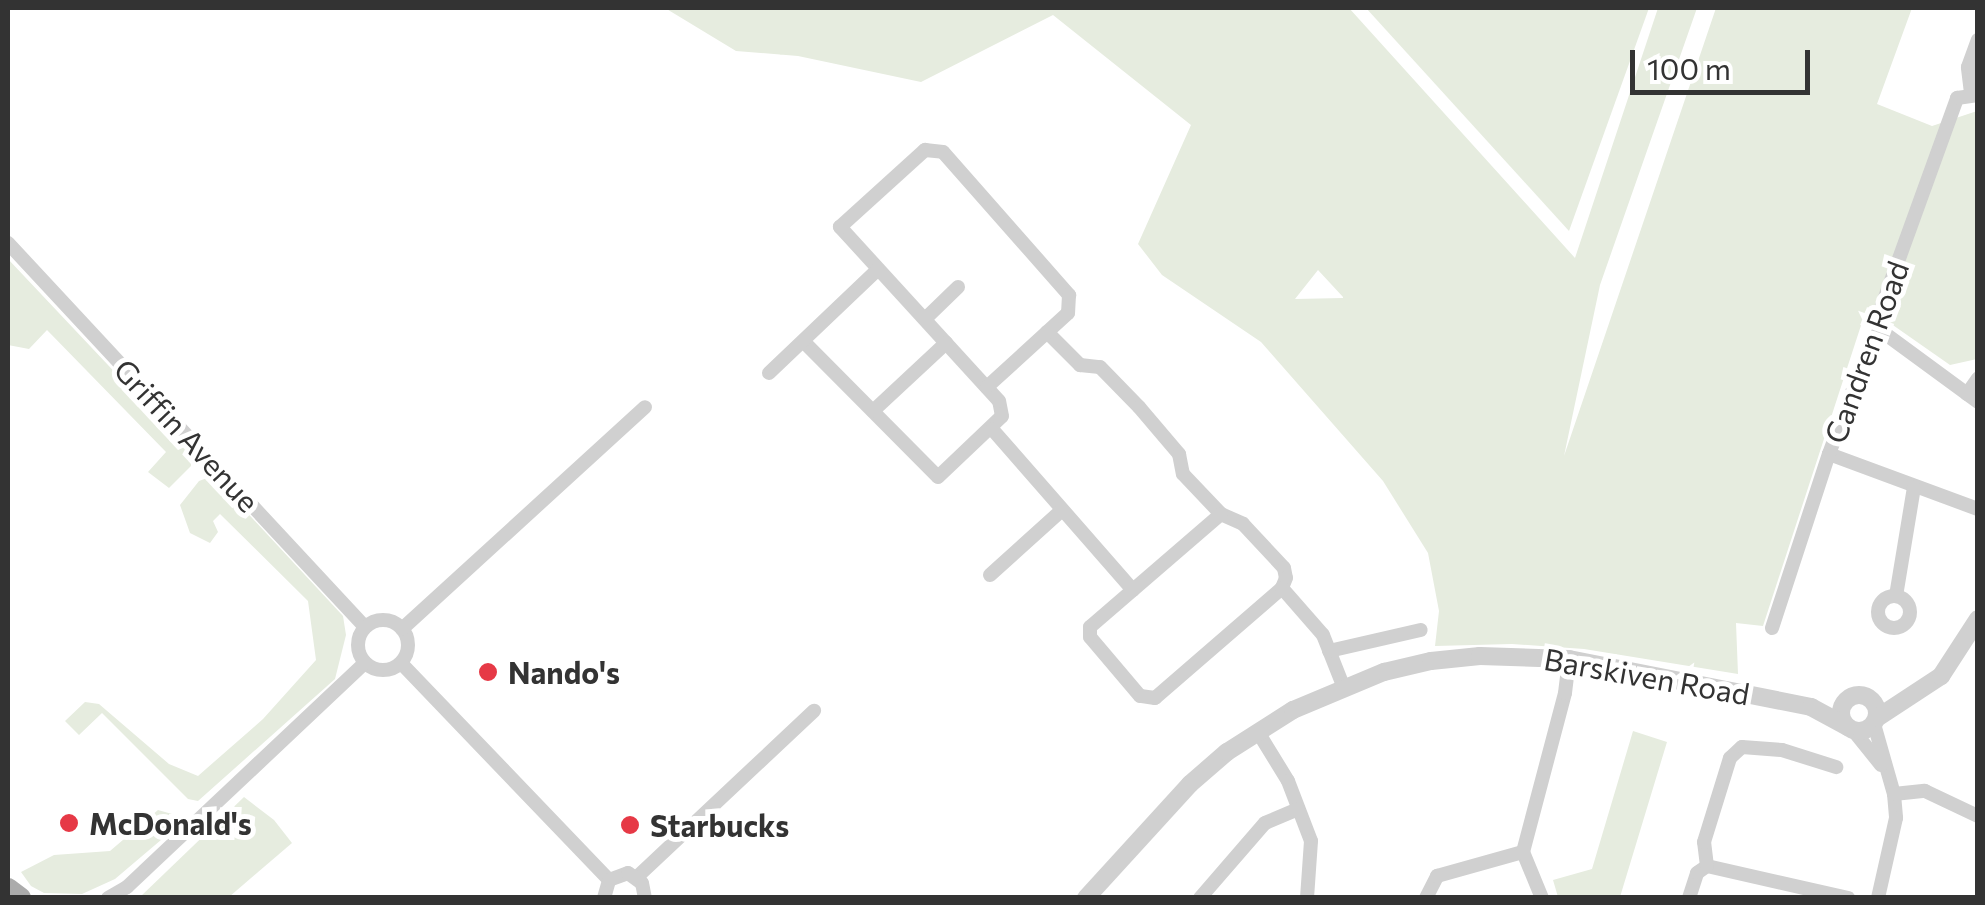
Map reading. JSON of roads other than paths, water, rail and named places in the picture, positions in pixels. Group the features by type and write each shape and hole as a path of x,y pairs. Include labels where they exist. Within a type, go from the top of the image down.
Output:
{"main road":[{"path":"8,889 20,898"}],"street":[{"path":"1974,94 1968,67 1978,40"},
{"name":"Candren Road","path":"1772,628 1829,454 1871,341 1880,330 1880,314 1957,98 1974,94"},
{"path":"804,342 938,476 1002,416 999,401 840,226 925,150 943,152 1069,295 1068,313 987,387"},
{"name":"Griffin Avenue","path":"8,243 365,627"},
{"path":"769,373 877,270"},
{"path":"924,318 958,287"},
{"path":"1880,330 1972,398 1978,378"},
{"path":"1047,332 1080,365 1100,367 1179,454 1183,474 1221,514 1243,524 1284,568 1282,588 1155,698 1140,696 1090,637 1090,627 1221,514"},
{"path":"873,410 946,343"},
{"path":"402,629 645,407"},
{"path":"992,429 1133,590"},
{"path":"1829,454 1978,509"},
{"path":"1896,596 1914,487"},
{"path":"990,576 1062,510"},
{"path":"1282,588 1323,635 1344,688"},
{"path":"1762,594 1779,598"},
{"path":"383,620 402,629 408,645 401,663 380,671 364,663 357,642 365,627 383,620"},
{"path":"1850,728 1864,730 1917,689 1941,676 1978,620"},
{"path":"1329,651 1421,630"},
{"name":"Barskiven Road","path":"1086,898 1190,784 1258,732 1344,688 1432,662 1480,656 1570,658 1811,707 1850,728"},
{"path":"1542,898 1522,852 1565,694 1570,658"},
{"path":"108,898 124,892 364,663"},
{"path":"401,663 609,880"},
{"name":"Barskiven Road","path":"1811,707 1856,696 1917,689"},
{"path":"1878,898 1896,818 1894,794 1873,702 1856,696 1842,711 1850,728 1887,774"},
{"path":"638,877 814,711"},
{"path":"1258,732 1288,781 1311,841 1307,898"},
{"path":"1707,866 1704,842 1730,758 1742,747 1782,750 1836,766"},
{"path":"1894,794 1925,791 1978,816"},
{"path":"1200,898 1265,823 1298,809"},
{"path":"1426,898 1437,876 1522,852"},
{"path":"1689,898 1697,873 1707,866 1848,898"},
{"path":"604,898 609,880 620,874 638,877"},
{"path":"638,877 645,898"}],"place":[{"name":"Nando's","path":"488,672"},
{"name":"McDonald's","path":"69,823"},
{"name":"Starbucks","path":"630,825"}]}
